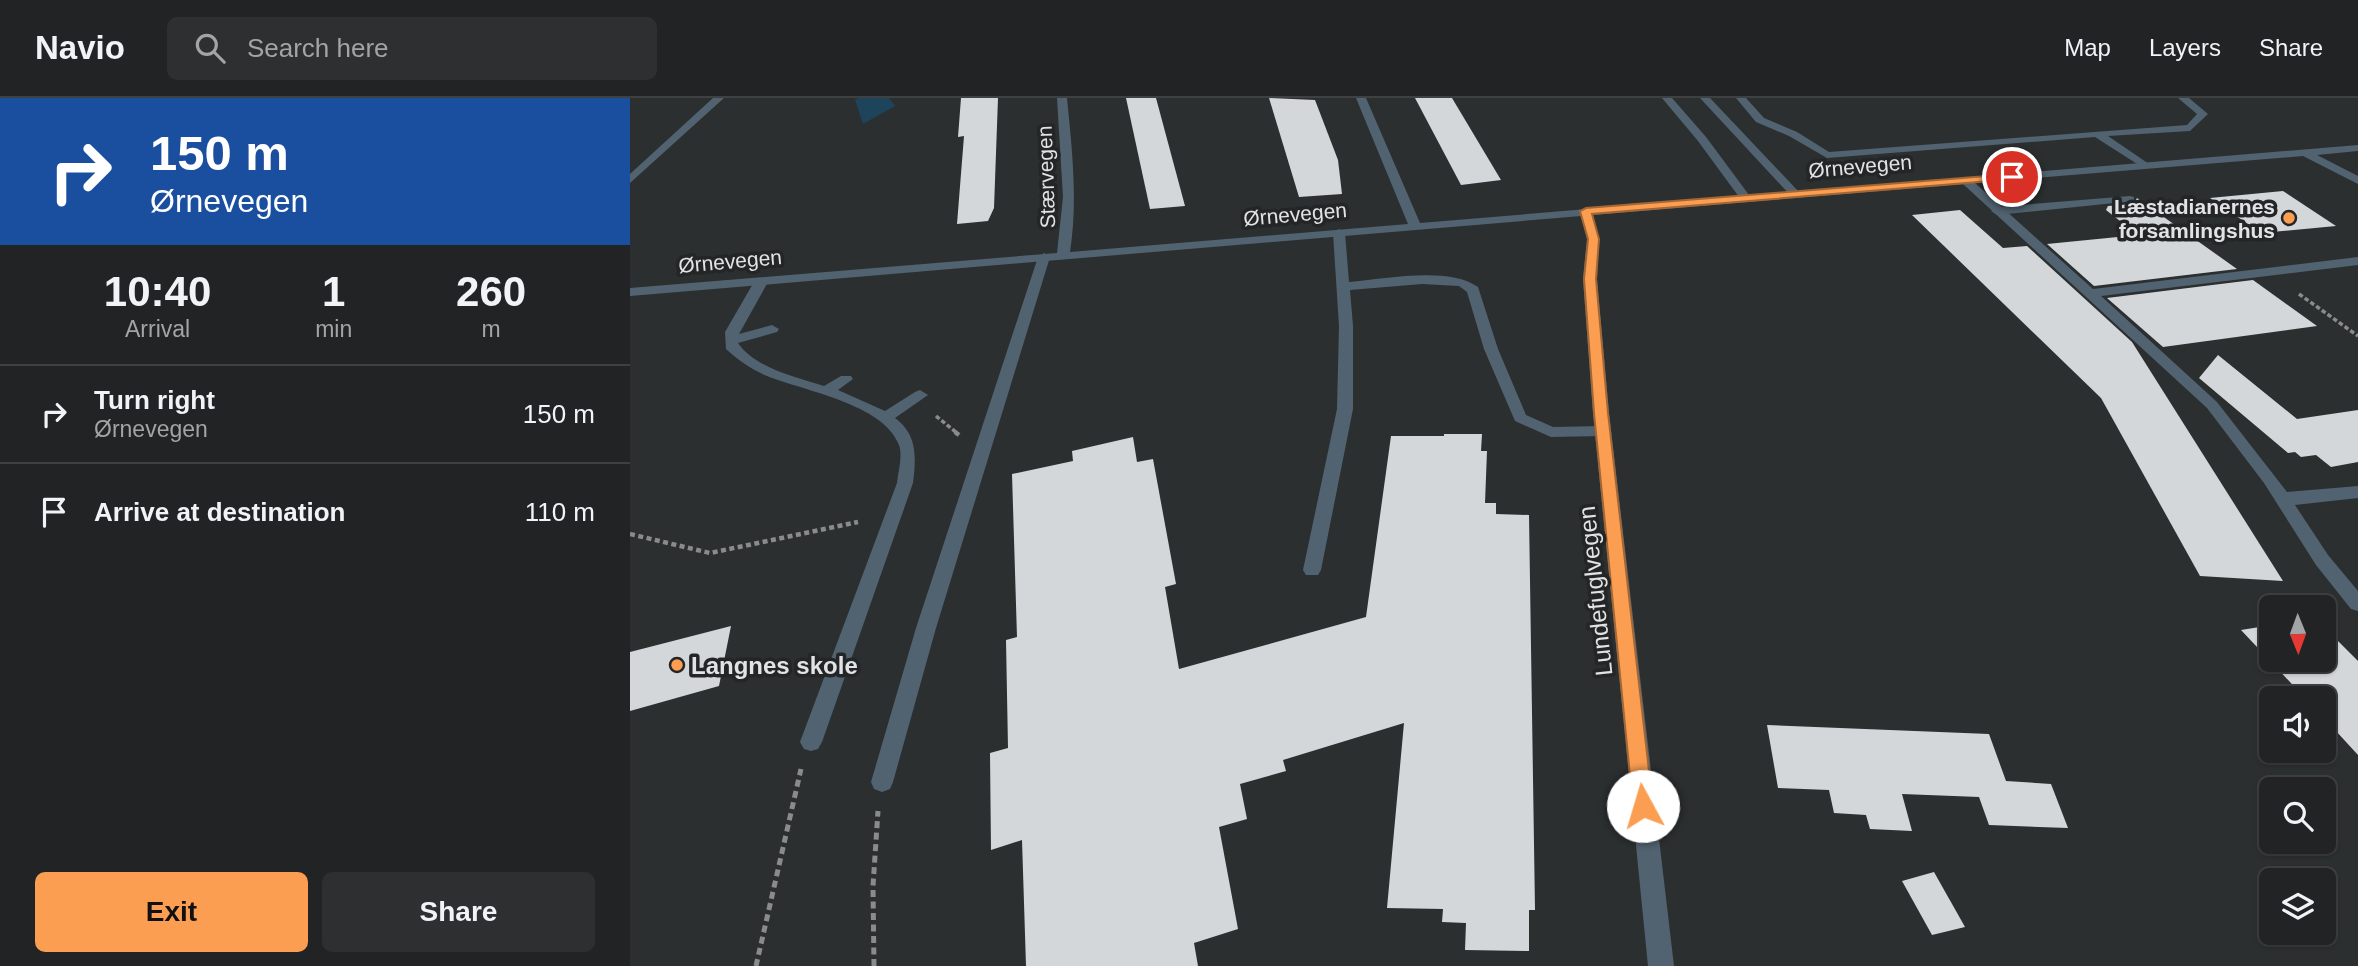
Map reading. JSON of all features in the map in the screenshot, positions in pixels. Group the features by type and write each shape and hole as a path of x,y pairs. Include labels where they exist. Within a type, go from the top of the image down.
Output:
{"street":[{"path":"632,176 719,98"},
{"name":"Stærvegen","path":"1062,98 1069,202 1069,228 1063,255"},
{"path":"1361,98 1415,226"},
{"path":"1667,98 1695,130 1746,199"},
{"path":"1705,98 1795,194"},
{"path":"1741,98 1760,120 1793,134 1827,155 2190,128 2203,114 2183,98"},
{"path":"2096,135 2145,166"},
{"name":"Ørnevegen","path":"630,292 2358,148"},
{"path":"2306,153 2358,181"},
{"path":"1965,180 2211,405 2283,498 2322,560 2358,604"},
{"path":"1997,211 2130,199"},
{"name":"Lundefuglvegen","path":"1586,211 1593,239 1590,279 1603,431 1661,966"},
{"path":"1312,570 1345,409 1347,375 1339,233"},
{"path":"882,782 926,628 1044,257"},
{"path":"2088,294 2358,261"},
{"path":"1343,287 1422,280 1462,282 1473,290 1492,349 1520,418 1551,432 1603,431"},
{"path":"761,282 732,332 731,346 742,359 885,418 900,431 907,444 905,483 811,742"},
{"path":"731,341 772,329"},
{"path":"825,391 846,379"},
{"path":"885,418 913,399"},
{"path":"2283,498 2302,499 2358,492"}],"path":[{"path":"2267,271 2358,337"},
{"path":"913,399 960,436 972,439 987,438"},
{"path":"630,534 710,553 895,514"},
{"path":"756,966 789,813 811,742"},
{"path":"874,966 875,834 882,782"}],"shaded area":[{"path":"889,98 895,106 863,124 855,100"}],"building":[{"path":"961,98 998,98 994,208 988,221 957,224 964,136 958,137"},
{"path":"1126,98 1156,98 1185,206 1150,209"},
{"path":"1269,98 1315,100 1338,160 1342,194 1299,197"},
{"path":"1415,98 1452,98 1501,180 1461,185"},
{"name":"Læstadianernes forsamlingshus","path":"2283,191 2336,226 2261,233 2210,198"},
{"path":"2137,198 2237,269 2094,286 2047,244 2138,235 2106,210 2108,206 2134,204"},
{"path":"1960,210 2003,248 2027,246 2132,342 2283,581 2200,576 2101,398 1912,215"},
{"path":"2253,280 2317,326 2163,347 2107,298"},
{"path":"2218,355 2297,419 2358,410 2358,462 2331,467 2316,455 2301,457 2295,452 2288,453 2199,378"},
{"path":"1482,434 1481,451 1487,451 1485,503 1496,503 1496,514 1529,515 1535,910 1529,910 1529,951 1465,950 1466,923 1442,922 1443,909 1387,908 1404,723 1283,760 1286,771 1240,784 1247,819 1219,827 1238,929 1194,943 1198,966 1026,966 1022,840 991,850 990,753 1008,748 1006,640 1017,637 1012,474 1073,461 1072,451 1133,437 1137,462 1153,459 1176,584 1165,587 1179,669 1366,617 1391,436"},
{"name":"Langnes skole","path":"731,626 719,686 630,711 630,652"},
{"path":"2259,627 2259,649 2241,630"},
{"path":"2336,639 2358,661 2358,755 2336,731 2336,686 2294,686 2281,672 2336,672"},
{"path":"1767,725 1989,734 2006,781 2051,784 2068,828 1989,825 1979,797 1902,794 1912,831 1870,829 1866,815 1834,813 1829,790 1778,788"},
{"path":"1934,872 1965,927 1932,935 1902,881"}],"place":[{"name":"Læstadianernes forsamlingshus","path":"2289,218"},
{"name":"Langnes skole","path":"677,665"}],"route":[{"path":"1643,806 1601,413 1590,279 1593,239 1586,211 2012,177"}]}
